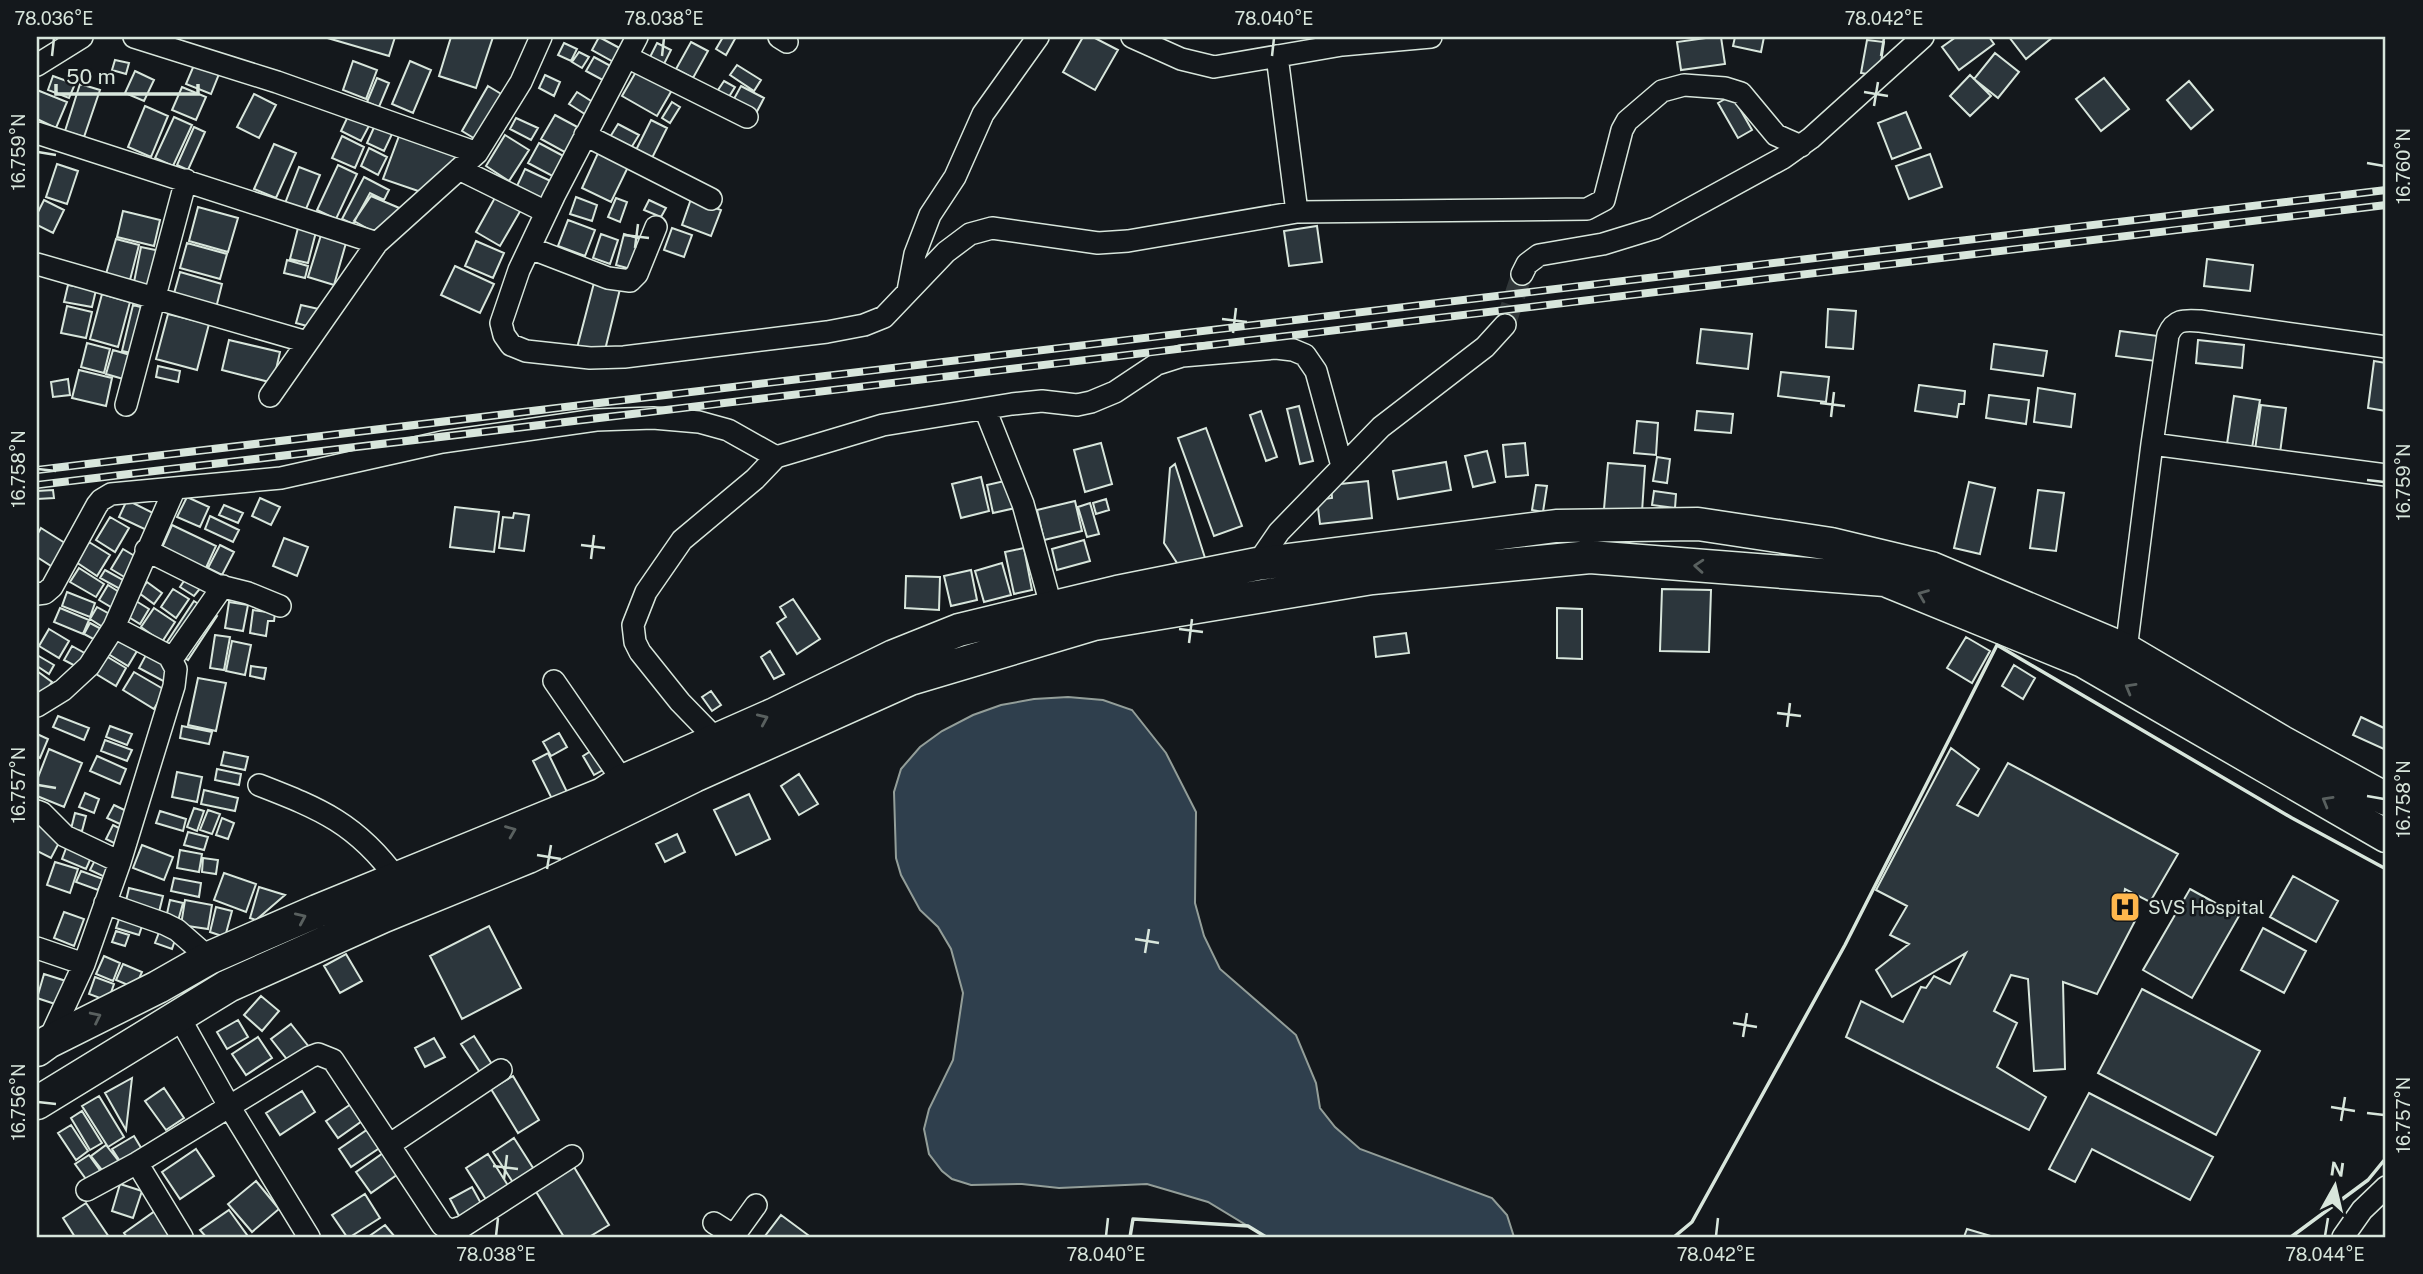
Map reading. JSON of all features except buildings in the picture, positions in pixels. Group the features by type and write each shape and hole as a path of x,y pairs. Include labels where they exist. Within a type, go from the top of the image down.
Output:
{"highway":[{"path":"42,1046 158,988 209,958 603,794 623,781 717,740 894,656 959,631 1117,592 1257,564 1556,526 1698,524 1831,544 1931,568 2126,650 2386,799"},
{"path":"37,1103 228,986 384,916 528,856 694,776 911,679 1094,624 1372,578 1590,557 1885,580 2083,662 2386,836"}],"street":[{"path":"37,65 82,37"},
{"path":"134,37 277,82 477,153"},
{"path":"270,396 377,243 477,153 522,82 540,37"},
{"path":"637,37 546,212 519,271 501,323 504,335 511,345 526,351 590,358 624,357 864,325 884,317 946,252 970,234 992,228 1098,243 1128,241 1297,212 1587,209 1604,200 1611,181 1616,146 1627,121 1662,91 1684,85 1725,88 1741,93 1776,135 1801,146"},
{"path":"908,293 915,254 930,215 955,177 983,114 1038,37"},
{"path":"1132,37 1181,59 1213,67 1342,45 1430,37"},
{"path":"1522,274 1527,264 1539,255 1603,244 1655,228 1801,146 1923,37"},
{"path":"1277,56 1297,212"},
{"path":"627,57 747,117"},
{"path":"37,133 377,243"},
{"path":"585,135 712,199"},
{"path":"459,169 546,212"},
{"path":"126,405 186,180"},
{"path":"530,248 608,278 629,281 637,274 656,227"},
{"path":"37,265 307,342"},
{"path":"2126,650 2152,444 2168,335 2172,325 2181,320 2386,347"},
{"path":"1257,564 1279,532 1381,427 1485,347 1505,325"},
{"path":"717,740 680,702 640,652 635,642 633,625 646,592 682,540 755,479 776,457 883,425 1042,401 1077,405 1091,402 1115,391 1157,364 1182,356 1276,348 1293,349 1305,355 1316,371 1342,466"},
{"path":"985,409 1024,504 1052,609"},
{"path":"37,594 45,593 52,587 101,500 111,494 281,478 442,442 596,421 653,418 699,422 737,435 776,457"},
{"path":"2152,444 2386,475"},
{"path":"37,706 63,690 89,666 114,626 175,488"},
{"path":"146,550 223,586 280,606"},
{"path":"172,659 223,586"},
{"path":"42,1046 83,964 120,862 174,686 176,669 172,659 114,626"},
{"path":"554,681 623,781"},
{"path":"259,785 323,812 346,826 367,842 397,879"},
{"path":"37,811 65,836 120,862"},
{"path":"105,903 177,930 209,958"},
{"path":"37,948 83,964"},
{"path":"178,1015 229,1106 309,1237"},
{"path":"87,1190 137,1163 318,1054 326,1055 332,1060 442,1225 452,1230 572,1156"},
{"path":"389,1145 501,1070"},
{"path":"137,1163 181,1237"},
{"path":"2343,1237 2362,1210 2386,1187"},
{"path":"715,1223 734,1237 756,1205"}],"water":[{"path":"1068,697 1103,700 1132,710 1166,753 1196,812 1195,903 1204,936 1220,969 1296,1035 1316,1083 1320,1108 1335,1127 1360,1149 1492,1198 1507,1215 1514,1237 1266,1237 1208,1202 1147,1184 1059,1188 1022,1184 971,1185 952,1179 942,1171 929,1154 924,1129 929,1109 953,1060 963,993 951,949 938,927 920,910 901,875 896,858 894,792 901,769 920,747 942,731 973,715 1001,705"}],"tunnel":[{"path":"1505,325 1522,274"}],"railway":[{"path":"37,470 2386,190"},
{"path":"37,485 2386,205"}],"wall":[{"path":"1674,1237 1692,1222 1845,945 1997,645 2292,818 2386,869"},
{"path":"2291,1237 2368,1180 2386,1158"},
{"path":"1130,1237 1133,1219 1248,1226 1266,1237"}],"place":[{"name":"SVS Hospital","path":"2125,907"}]}
